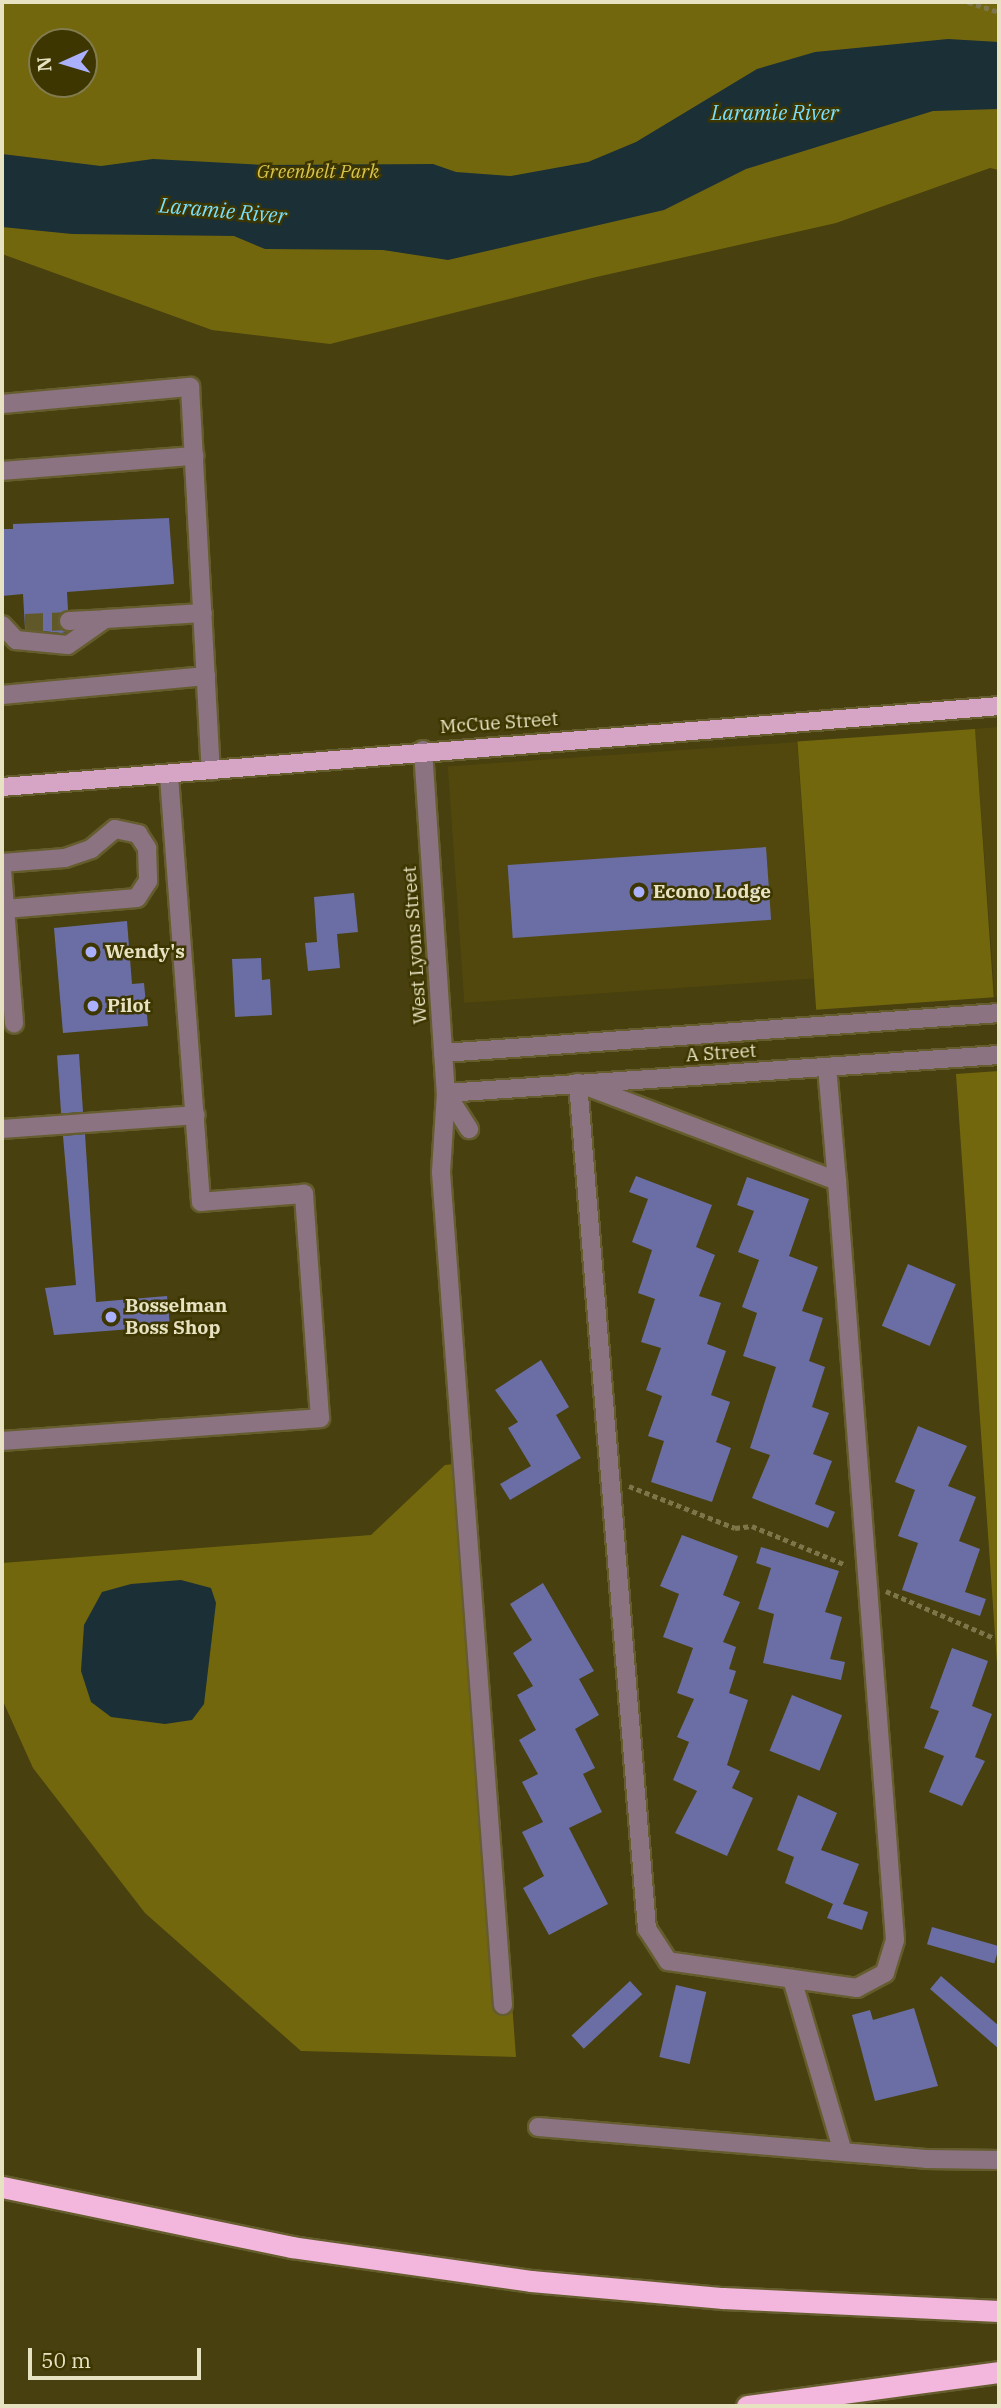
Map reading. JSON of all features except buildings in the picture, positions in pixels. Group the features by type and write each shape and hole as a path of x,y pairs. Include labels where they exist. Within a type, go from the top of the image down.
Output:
{"highway":[{"path":"2,2187 292,2247 531,2281 723,2298 999,2311"},
{"path":"747,2406 999,2372"}],"main road":[{"name":"McCue Street","path":"2,787 423,750 999,706"}],"street":[{"path":"2,404 190,387 212,770"},
{"path":"2,471 194,456"},
{"path":"69,621 203,613"},
{"path":"4,625 16,639 68,645 105,620"},
{"path":"4,625 24,623"},
{"path":"2,695 206,676"},
{"name":"West Lyons Street","path":"423,750 446,1093 469,1129"},
{"path":"2,1441 320,1418 304,1194 201,1202 169,774"},
{"path":"2,863 65,858 91,849 115,828 138,834 147,848 148,881 137,898 5,909"},
{"path":"2,870 14,1024"},
{"path":"443,1053 999,1013"},
{"name":"A Street","path":"446,1093 999,1055"},
{"path":"827,1068 837,1181 895,1940 885,1973 857,1989 668,1961 647,1929 578,1083 837,1181"},
{"path":"446,1093 441,1172 503,2005"},
{"path":"2,1129 195,1115"},
{"path":"792,1979 843,2152"},
{"path":"538,2127 843,2152 999,2160"}],"path":[{"path":"968,2 999,12"},
{"path":"610,1478 734,1528 752,1526 867,1578 886,1591 994,1638"}],"shaded area":[{"path":"999,727 999,996 995,997 975,729"},
{"path":"797,742 814,978 464,1003 448,766"}],"green space":[{"name":"Greenbelt Park","path":"2,2 999,2 999,170 990,168 836,223 592,278 330,344 212,330 2,254"},
{"path":"975,729 994,997 816,1010 797,741"},
{"path":"999,1071 999,1692 956,1074"},
{"path":"472,1462 516,2057 301,2051 145,1913 33,1768 2,1699 2,1563 371,1535 445,1465"}],"water":[{"name":"Laramie River","path":"948,39 999,42 999,109 933,111 746,169 664,210 448,260 383,250 265,249 234,236 72,234 2,227 2,154 101,166 153,159 265,165 433,164 456,172 511,176 588,162 636,142 757,69 815,52"},
{"path":"181,1580 211,1588 216,1603 204,1704 192,1720 165,1724 111,1717 91,1702 81,1671 84,1625 102,1592 131,1584"}],"tunnel":[{"path":"25,623 69,621"}],"place":[{"name":"Econo Lodge","path":"639,892"},
{"name":"Wendy's","path":"91,952"},
{"name":"Pilot","path":"93,1006"},
{"name":"Bosselman Boss Shop","path":"111,1317"}]}
